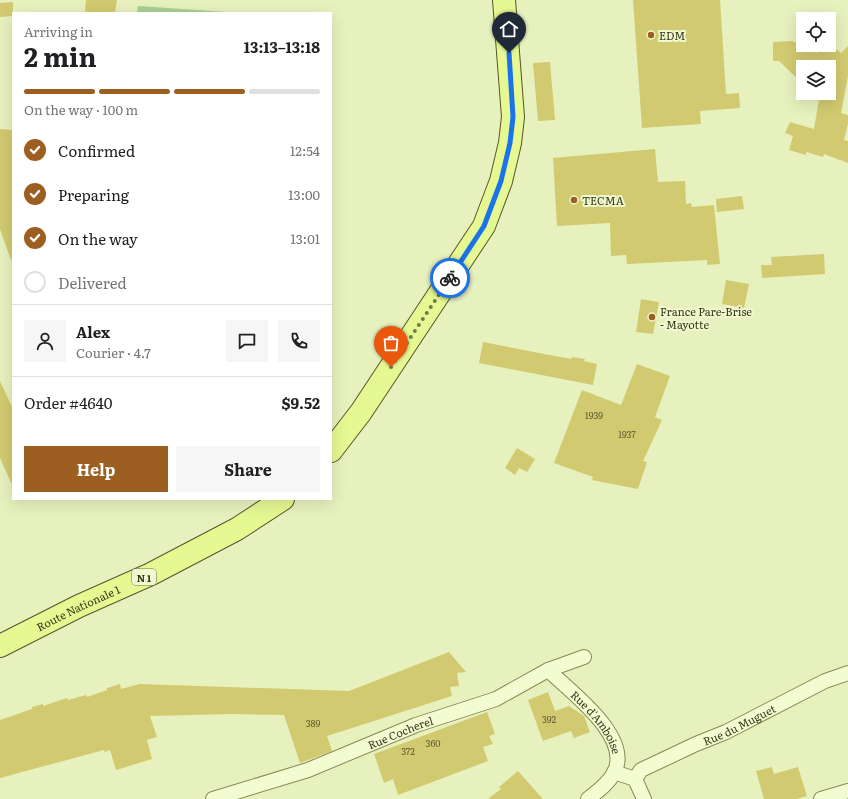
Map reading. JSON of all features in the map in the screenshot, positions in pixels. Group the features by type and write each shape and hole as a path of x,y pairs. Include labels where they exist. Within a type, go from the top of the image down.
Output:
{"main road":[{"path":"489,0 499,106 501,181"},
{"path":"332,450 361,412 484,226 501,181 510,143 513,117 504,0"},
{"name":"Route Nationale 1","path":"0,646 79,606 150,574 230,532 281,500"}],"street":[{"name":"Rue Cocherel","path":"213,799 308,770 416,725 496,699 548,670 584,657"},
{"name":"Rue d'Amboise","path":"548,670 593,713 609,731 618,750 614,772 606,784 588,799"},
{"name":"Rue du Muguet","path":"635,779 641,770 696,744 726,732 825,682 848,673"},
{"path":"614,772 635,779 644,799"},
{"path":"821,799 848,791"}],"green space":[{"path":"138,6 227,12 137,12"}],"building":[{"path":"86,0 117,0 115,12 85,12"},
{"path":"633,0 720,0 726,94 739,93 740,108 700,111 701,124 642,128"},
{"path":"13,2 12,16 0,17 0,3"},
{"path":"792,41 796,43 796,52 836,52 836,49 841,53 848,46 848,76 841,113 848,115 848,124 844,140 848,141 848,163 824,154 823,157 806,152 806,155 789,150 793,136 785,133 790,122 814,129 819,100 836,100 836,60 796,60 796,77 779,61 773,61 773,42"},
{"path":"550,62 555,120 538,121 533,63"},
{"path":"0,129 12,130 12,260 0,229"},
{"path":"655,149 658,182 685,181 686,204 691,203 692,207 714,205 720,264 707,265 707,260 627,264 626,255 611,256 610,223 557,226 553,158"},
{"path":"742,196 744,209 717,212 716,199"},
{"path":"824,254 825,274 762,278 761,265 772,265 771,257"},
{"path":"726,280 749,284 744,308 722,304"},
{"path":"641,299 659,302 653,334 636,332"},
{"path":"483,342 571,359 572,357 585,359 584,361 597,364 593,385 479,363"},
{"path":"637,364 670,376 655,417 662,420 643,461 647,462 638,489 592,480 593,477 554,463 582,390 621,405"},
{"path":"0,381 12,407 12,485 0,458"},
{"path":"517,448 535,459 527,472 519,468 515,475 505,468"},
{"path":"449,652 466,672 457,673 459,686 450,687 452,696 327,736 332,751 300,763 284,715 233,714 150,716 157,737 147,740 152,759 116,770 110,750 105,752 104,750 0,778 0,720 32,709 32,707 43,704 43,706 67,698 68,700 86,695 87,697 120,684 121,689 140,684 349,691"},
{"path":"548,692 555,711 569,706 584,716 590,732 574,738 571,731 543,741 528,700"},
{"path":"487,712 495,734 489,736 493,744 483,747 488,761 398,795 393,779 384,783 374,754"},
{"path":"772,767 774,774 798,767 807,796 797,799 764,799 756,771"},
{"path":"518,771 543,799 488,799 501,789 499,787"}],"way so far":[{"path":"391,367 450,278"}],"place":[{"name":"EDM","path":"651,35"},
{"name":"TECMA","path":"574,200"},
{"name":"France Pare-Brise - Mayotte","path":"652,317"}],"route":[{"path":"450,278 484,226 501,181 510,143 513,117 509,53"}]}
